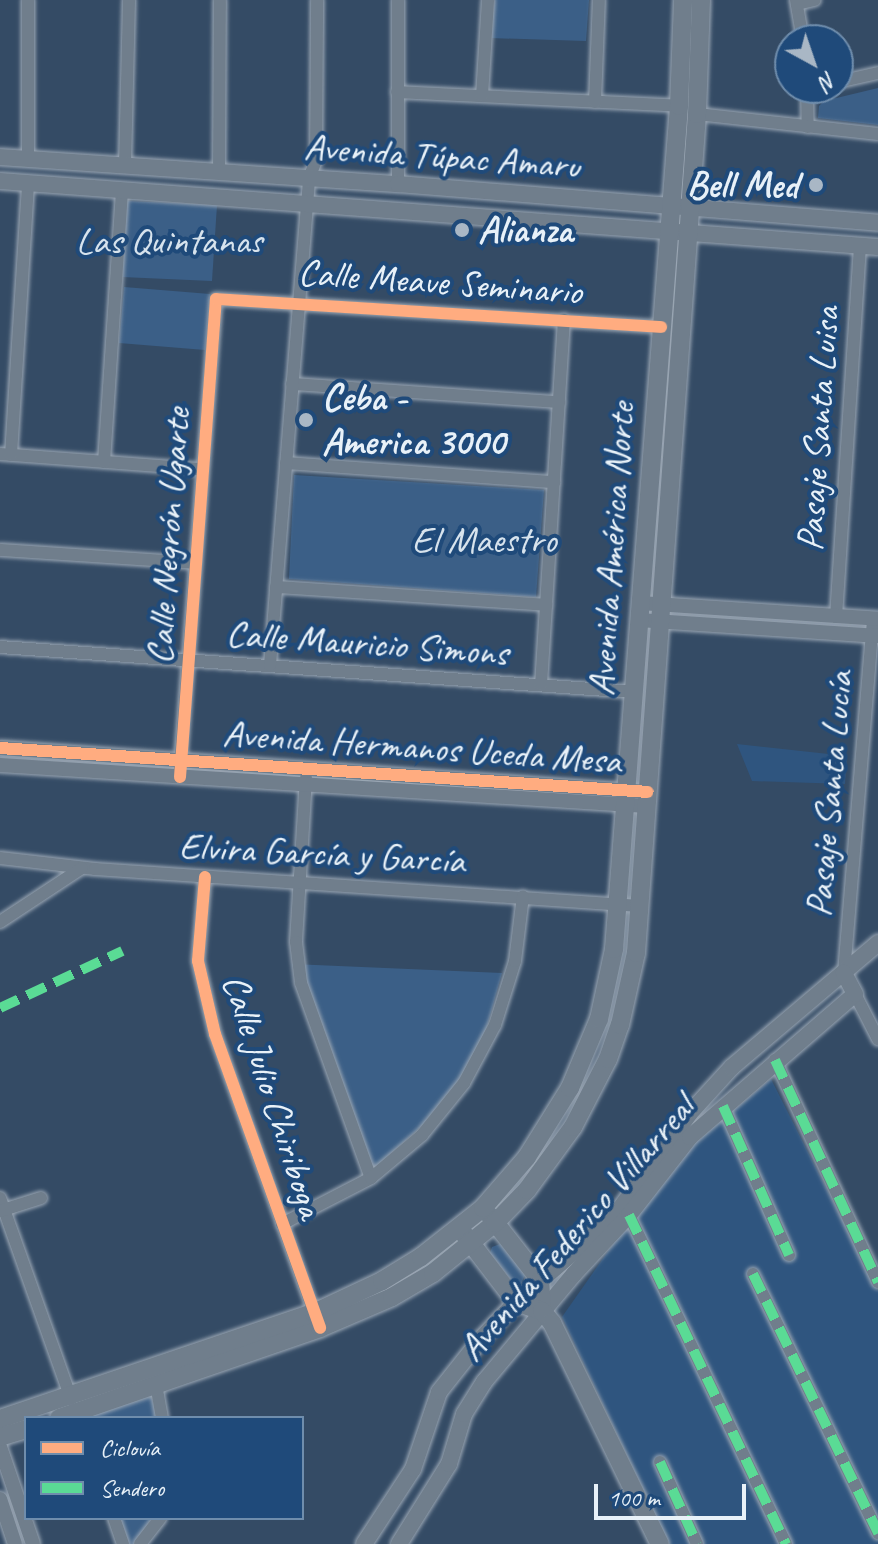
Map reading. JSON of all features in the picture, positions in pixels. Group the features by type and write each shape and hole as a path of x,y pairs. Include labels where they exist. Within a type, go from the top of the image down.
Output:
{"main road":[{"name":"Avenida América Norte","path":"27,1416 71,1411 156,1384 317,1320 382,1281 460,1228 483,1208 527,1157 570,1088 599,1019 612,962 679,106 683,0"},
{"name":"Avenida América Norte","path":"71,1411 317,1320 392,1297 471,1244 495,1223 542,1171 573,1127 608,1059 634,965 640,906 697,114 701,0"},
{"name":"Avenida Túpac Amaru","path":"0,157 398,184 878,223"},
{"path":"674,166 693,166"},
{"name":"Avenida Túpac Amaru","path":"0,181 878,247"},
{"path":"717,233 720,210"},
{"path":"649,503 668,504"},
{"name":"Avenida Federico Villarreal","path":"364,1544 413,1469 439,1392 516,1302 613,1218 690,1113 732,1067 878,943"},
{"path":"844,973 855,994"},
{"name":"Avenida Federico Villarreal","path":"399,1544 449,1464 472,1399 542,1311 629,1215 680,1148 775,1060 855,994"},
{"path":"527,1157 542,1171"},
{"path":"483,1208 540,1280 542,1311 574,1367 660,1544"},
{"path":"460,1228 516,1302 542,1311"},
{"path":"382,1281 392,1297"},
{"name":"Avenida América Norte","path":"0,1419 24,1416"},
{"path":"0,1437 24,1430"}],"street":[{"path":"28,0 28,159"},
{"path":"125,165 129,0"},
{"path":"219,172 220,0"},
{"path":"270,665 306,203 309,178 316,161 317,0"},
{"path":"398,0 398,184"},
{"path":"482,96 488,0"},
{"path":"595,102 599,0"},
{"path":"800,24 796,2 815,0"},
{"path":"854,78 878,73"},
{"path":"397,92 679,106"},
{"path":"808,127 809,104"},
{"path":"697,114 878,134"},
{"path":"28,183 5,455 201,469"},
{"path":"104,462 122,190"},
{"name":"Pasaje Santa Luisa","path":"836,617 860,245"},
{"name":"Calle Meave Seminario","path":"216,299 661,327"},
{"name":"Calle Negrón Ugarte","path":"180,777 216,299"},
{"path":"541,685 564,320"},
{"path":"292,384 559,402"},
{"path":"286,463 554,482"},
{"path":"0,550 196,563"},
{"path":"276,587 546,605"},
{"path":"640,611 876,619"},
{"path":"661,612 875,636"},
{"name":"Pasaje Santa Lucía","path":"844,973 876,619"},
{"name":"Calle Mauricio Simons","path":"0,647 634,692"},
{"path":"6,749 6,766"},
{"name":"Avenida Hermanos Uceda Mesa","path":"6,749 307,768 625,798"},
{"name":"Avenida Hermanos Uceda Mesa","path":"6,766 305,786 648,799"},
{"path":"307,768 296,942 301,983 371,1178"},
{"name":"Elvira García y García","path":"0,858 82,868 299,880 640,906"},
{"path":"0,922 82,868"},
{"name":"Calle Julio Chiriboga","path":"205,877 198,961 215,1034 317,1320"},
{"path":"282,1224 371,1178 422,1135 464,1083 489,1036 515,961 523,896"},
{"path":"855,994 878,1039"},
{"path":"775,1060 878,1282"},
{"path":"723,1106 789,1255"},
{"path":"41,1198 1,1206 71,1411"},
{"path":"629,1215 786,1544"},
{"path":"753,1274 878,1533"},
{"path":"156,1384 162,1416"},
{"path":"0,1447 24,1518"},
{"path":"660,1462 697,1544"},
{"path":"0,1499 8,1536"},
{"path":"25,1520 33,1544"},
{"path":"115,1520 123,1544"},
{"path":"140,1544 158,1520"}],"shaded area":[{"path":"737,744 847,756 845,784 752,781"},
{"path":"771,1079 878,1291 878,1544 669,1544 562,1317 667,1167"}],"green space":[{"path":"495,0 589,0 586,41 490,38"},
{"path":"878,88 878,125 818,118 821,104 854,104 854,94"},
{"name":"Las Quintanas","path":"127,201 217,205 212,281 122,277"},
{"path":"124,287 210,294 205,350 119,343"},
{"name":"El Maestro","path":"294,475 544,490 536,597 289,579"},
{"path":"292,964 502,973 481,1048 438,1111 371,1171 302,997"},
{"path":"500,1244 525,1275 521,1284 514,1283 490,1253 492,1247"},
{"path":"150,1393 156,1416 88,1416"},
{"path":"120,1520 150,1520 136,1544 128,1544"}],"marked path":[{"path":"0,1008 122,951"},
{"path":"775,1060 878,1282"},
{"path":"723,1106 789,1255"},
{"path":"629,1215 786,1544"},
{"path":"753,1274 878,1533"},
{"path":"660,1462 697,1544"}],"cycle path":[{"path":"180,777 216,299 661,327"},
{"path":"0,748 648,792"},
{"path":"205,877 198,961 215,1034 320,1328"}],"place":[{"name":"Bell Med","path":"816,185"},
{"name":"Alianza","path":"462,230"},
{"name":"Ceba - America 3000","path":"306,420"}]}
